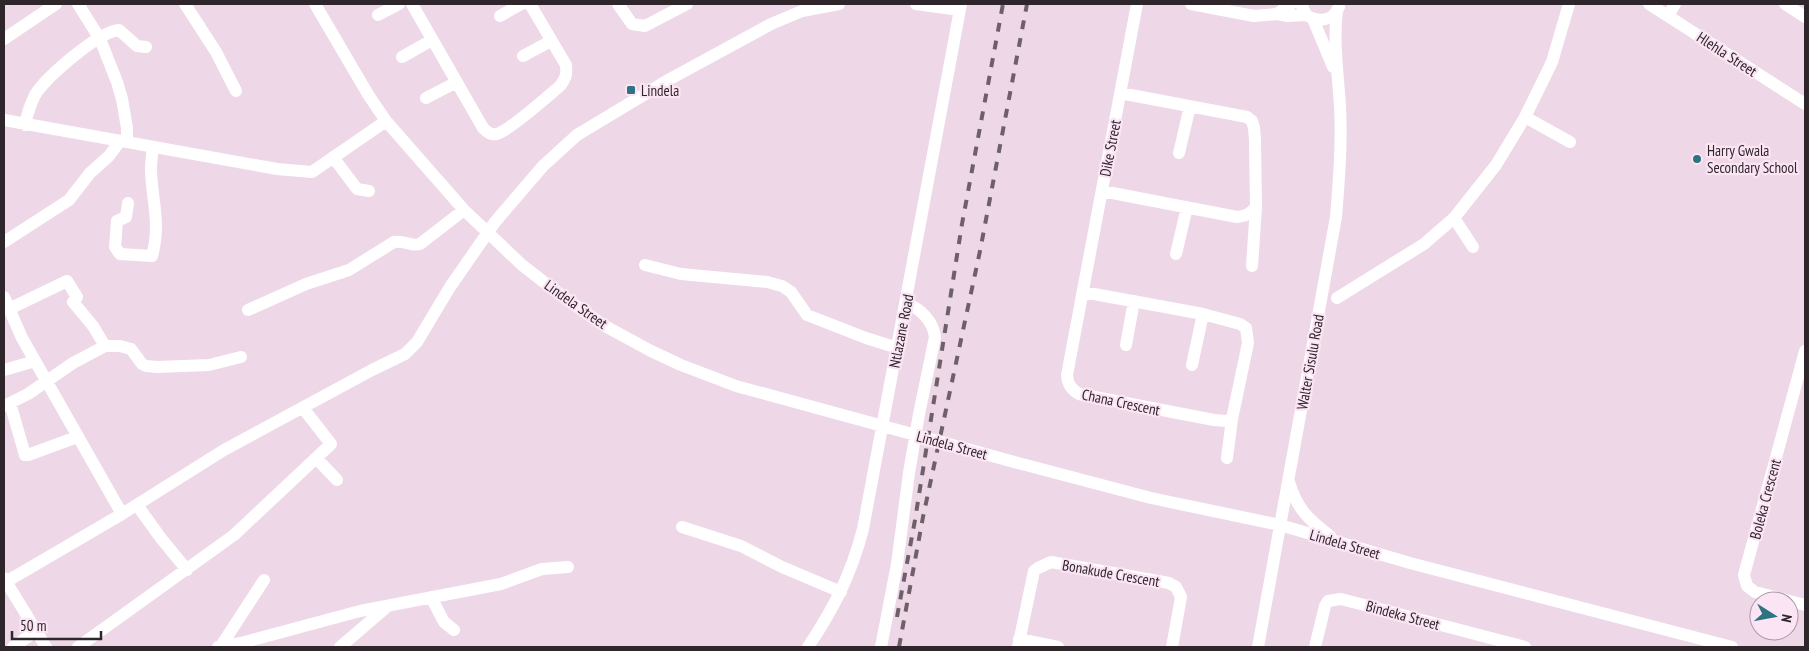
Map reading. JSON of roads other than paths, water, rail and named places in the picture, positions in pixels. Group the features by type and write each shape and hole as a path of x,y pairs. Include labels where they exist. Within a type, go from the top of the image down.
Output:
{"street":[{"path":"4,40 56,4"},
{"path":"4,242 69,200 90,173 124,142 127,128 122,99 100,39 78,4"},
{"path":"185,4 216,52 236,91"},
{"name":"Lindela Street","path":"315,4 369,96 386,120 464,210 522,265 558,293 603,325 681,365 736,386 1151,498 1280,525 1410,563 1732,647"},
{"path":"378,15 399,4"},
{"path":"412,4 483,128 492,134 505,131 560,86 566,78 566,65 530,4"},
{"path":"500,16 521,4"},
{"path":"618,4 632,24 645,26 687,4"},
{"path":"46,647 4,581 122,514 224,450 405,354 412,348 488,231 543,166 577,135 670,79 800,7 839,4"},
{"path":"916,4 961,7"},
{"name":"Dike Street","path":"1083,292 1137,4"},
{"path":"1191,4 1254,16 1277,14 1288,16 1307,12 1326,19 1333,16 1339,6"},
{"path":"1277,14 1291,4"},
{"path":"1337,298 1424,244 1454,218 1496,165 1525,117 1552,62 1569,4"},
{"name":"Hlehla Street","path":"1649,4 1805,104"},
{"path":"1668,16 1675,4"},
{"path":"1785,4 1805,17"},
{"name":"Walter Sisulu Road","path":"1258,647 1336,217 1340,173 1340,106 1336,75 1335,26 1339,6"},
{"name":"Ntlazane Road","path":"808,647 826,621 841,592 856,556 863,529 961,7"},
{"name":"Walter Sisulu Road","path":"1307,12 1336,75"},
{"path":"25,125 30,105 44,82 67,61 100,39 119,30 137,46 146,47"},
{"path":"402,57 432,40"},
{"path":"523,56 551,40"},
{"path":"426,98 457,82"},
{"path":"1120,93 1247,117 1252,121 1256,140 1256,207 1252,266"},
{"path":"1179,153 1190,106"},
{"path":"1525,117 1570,142"},
{"path":"4,120 277,169 312,172 386,120"},
{"path":"128,203 126,216 117,221 116,251 120,254 152,256 156,242 151,169 153,147"},
{"path":"333,158 357,189 369,191"},
{"path":"1102,191 1236,217 1246,216 1256,207"},
{"path":"1176,254 1187,207"},
{"path":"248,310 306,284 349,270 394,242 420,244 464,210"},
{"path":"1454,218 1473,247"},
{"path":"645,265 681,274 767,282 782,286 791,292 801,309 807,314 866,338 898,348"},
{"path":"105,346 94,326 73,301 77,297 67,281 7,303 9,325 35,361 122,514"},
{"path":"1083,292 1203,314 1240,324 1246,328 1248,342 1232,418 1227,458"},
{"name":"Chana Crescent","path":"1083,292 1067,375 1071,389 1079,394 1214,420 1226,421 1232,418"},
{"path":"1126,345 1134,301"},
{"path":"881,647 898,564 909,474 919,414 935,337 934,327 927,318 915,307 906,304"},
{"path":"1192,365 1203,314"},
{"path":"77,437 28,455 25,454 7,404 47,382 73,363 105,346 120,346 131,349 142,364 152,367 209,365 241,357"},
{"name":"Boleka Crescent","path":"1805,351 1744,574 1747,586 1755,592 1805,605"},
{"path":"4,370 35,361"},
{"path":"78,647 98,642 186,570 234,535 331,444 302,408"},
{"path":"316,458 337,480"},
{"path":"1288,479 1294,496 1304,514 1335,540"},
{"path":"137,505 186,570"},
{"path":"682,527 741,546 782,567 841,592"},
{"name":"Bonakude Crescent","path":"1019,643 1034,571 1051,562 1169,583 1176,587 1181,597 1172,647"},
{"path":"226,646 389,604 460,593 501,584 542,569 568,567"},
{"path":"226,646 264,580"},
{"path":"432,597 444,622 454,630"},
{"name":"Bindeka Street","path":"1315,647 1325,606 1328,601 1341,599 1525,647"},
{"path":"340,647 389,604"},
{"path":"13,647 36,632"},
{"path":"1019,643 1058,647"}],"railway":[{"path":"897,617 915,520 962,224 1003,4"},
{"path":"899,647 923,517 980,251 1027,4"}],"place":[{"name":"Lindela","path":"631,90"},
{"name":"Harry Gwala Secondary School","path":"1697,159"}]}
